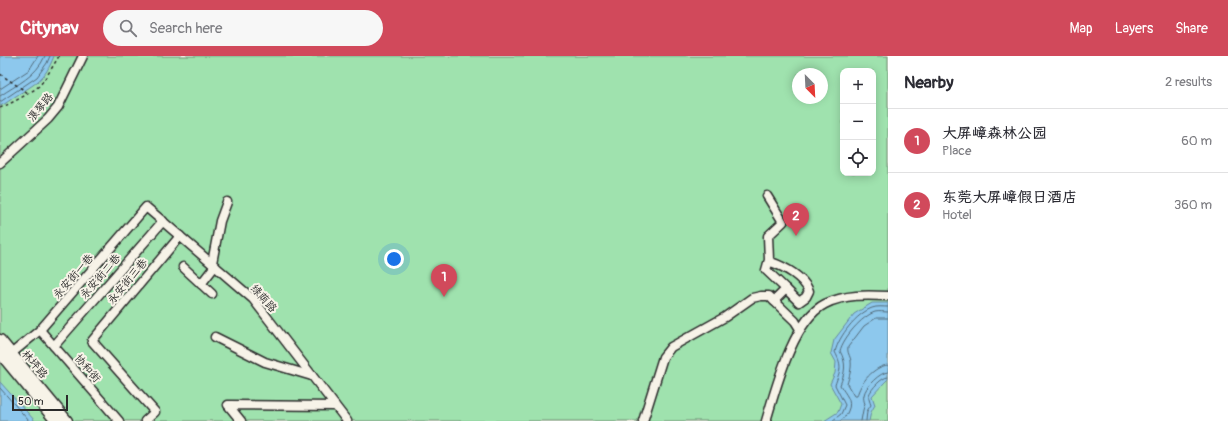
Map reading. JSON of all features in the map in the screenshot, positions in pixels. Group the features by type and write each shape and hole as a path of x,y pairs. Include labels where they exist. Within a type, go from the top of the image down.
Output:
{"main road":[{"name":"林坪路","path":"0,340 67,421"},
{"name":"林坪路","path":"0,353 56,421"}],"street":[{"name":"浪琴路","path":"0,163 58,107 83,56"},
{"path":"767,196 783,222 768,236 769,260 766,270 799,302 806,297 808,291 806,284 789,270 771,262 768,264"},
{"path":"201,284 213,265 220,221 227,202"},
{"name":"绿荫路","path":"146,207 253,299 347,421"},
{"name":"永安街一巷","path":"11,354 40,330 146,207"},
{"name":"永安街二巷","path":"54,346 163,221"},
{"name":"永安街三巷","path":"145,421 155,412 92,341 180,236"},
{"path":"183,267 212,294"},
{"path":"774,300 786,289"},
{"path":"766,421 789,352 800,329 813,312 825,304 842,298 860,295 888,296"},
{"path":"643,421 663,357 671,347 725,317 752,298 769,296 795,321 800,329"},
{"name":"协和街","path":"40,330 119,421"},
{"path":"215,337 265,362 312,376"},
{"path":"241,421 228,405 335,406"}],"path":[{"path":"0,108 38,86 52,69 59,56"},
{"path":"0,74 28,93"}],"green space":[{"path":"0,56 888,56 888,421 0,421"}],"water":[{"path":"0,56 54,56 47,71 39,80 0,106"},
{"path":"872,303 888,303 888,379 872,396 875,405 871,412 869,421 824,421 838,412 841,404 830,384 835,373 836,362 831,353 834,340 854,314"},
{"path":"0,382 35,421 0,421"}],"place":[{"name":"东莞大屏嶂假日酒店","path":"796,236"},
{"name":"大屏嶂森林公园","path":"444,297"}]}
